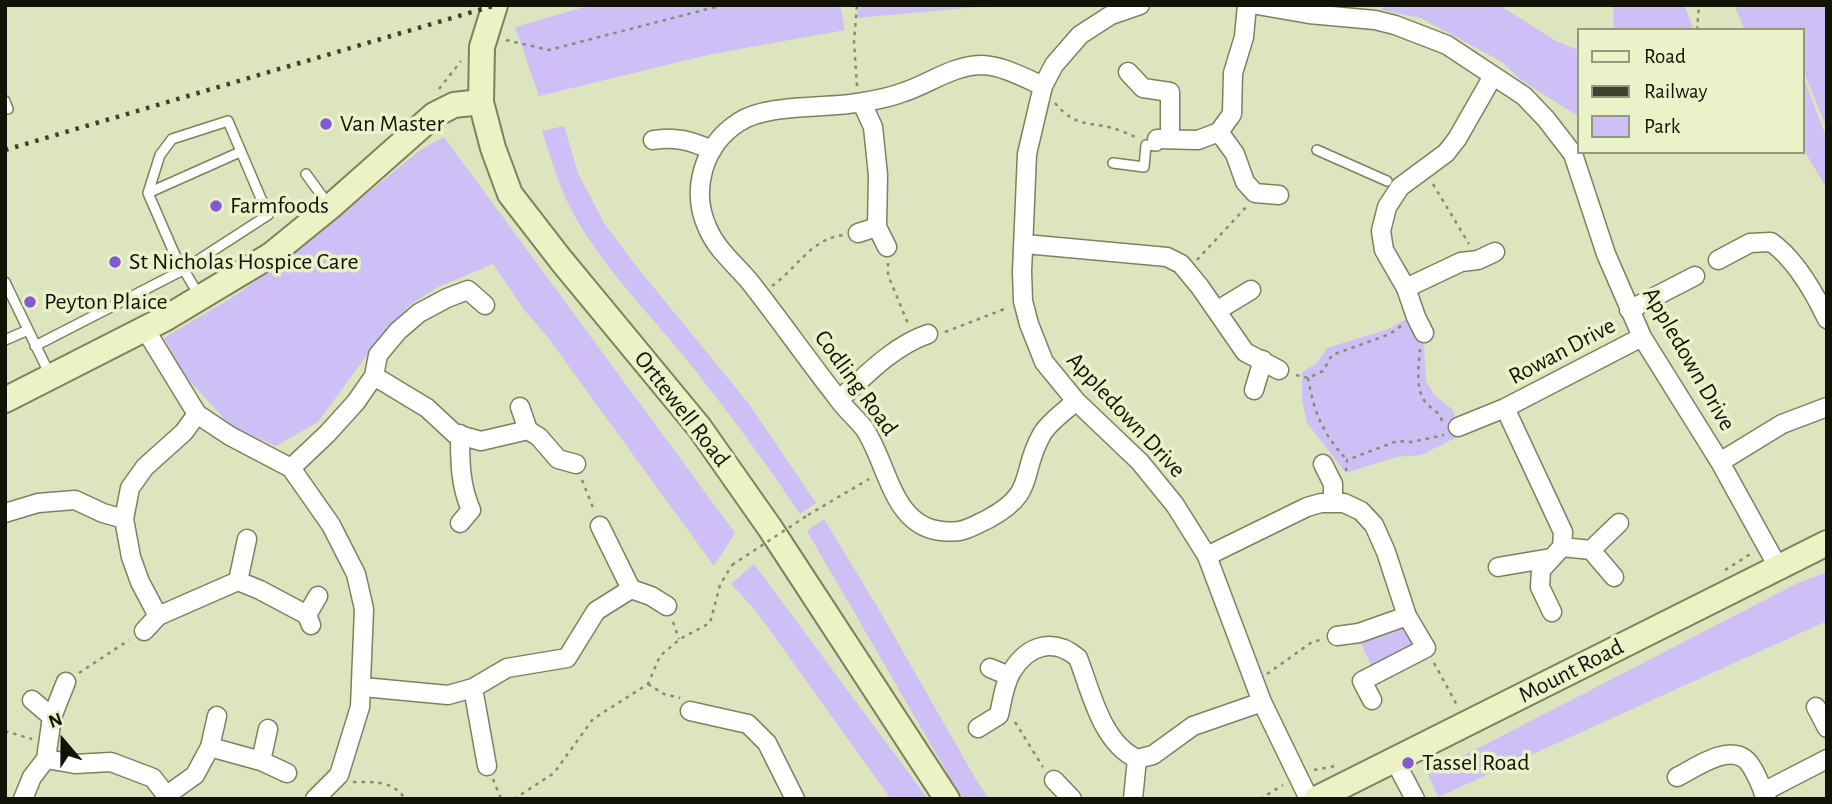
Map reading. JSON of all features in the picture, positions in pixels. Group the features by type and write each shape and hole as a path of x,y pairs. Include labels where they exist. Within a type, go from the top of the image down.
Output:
{"street":[{"name":"Orttewell Road","path":"495,5 482,47 481,102 492,148 510,194 699,427 770,528 947,799"},
{"name":"Appledown Drive","path":"1140,5 1111,15 1080,35 1054,65 1043,86 1027,154 1023,301 1044,362 1076,401 1140,462 1175,505 1207,556 1262,702 1309,799"},
{"path":"1128,72 1143,89 1170,92 1164,139 1198,140 1219,132 1232,114 1233,73 1244,37 1247,5"},
{"name":"Appledown Drive","path":"1257,5 1309,14 1375,20 1447,45 1524,96 1576,153"},
{"name":"Codling Road","path":"1043,86 1017,74 985,65 957,68 904,92 862,103 768,111 740,121 722,137 703,168 699,187 702,212 708,230 722,252 760,295 839,400 863,427 885,470 891,492 902,509 918,523 938,530 960,531 1006,509 1020,495 1033,451 1043,431 1076,401"},
{"path":"1420,332 1406,288 1384,250 1381,231 1387,207 1394,184 1424,169 1446,153 1493,76"},
{"path":"5,400 201,299 271,255 434,115 454,105 481,102"},
{"path":"862,103 873,127 878,175 877,227 887,247"},
{"path":"1219,132 1236,154 1245,182 1255,193 1279,195"},
{"path":"653,140 670,137 712,150"},
{"name":"Appledown Drive","path":"1576,154 1606,254 1642,337 1720,462 1778,567"},
{"path":"858,233 877,227"},
{"path":"1718,260 1750,243 1771,242 1788,254 1815,294 1827,319"},
{"path":"1025,244 1167,257 1181,264 1218,310 1230,333 1245,352 1279,370"},
{"path":"1406,288 1461,262 1486,256"},
{"path":"1629,310 1695,276"},
{"path":"291,468 327,435 349,410 374,376 378,355 398,331 419,313 468,290 485,305"},
{"path":"1218,310 1251,290"},
{"path":"145,329 197,414 230,436 291,468 331,525 355,574 364,609 363,687 360,707 339,775 316,799"},
{"path":"839,400 874,368 921,336"},
{"name":"Rowan Drive","path":"1458,428 1505,408 1642,337"},
{"path":"1254,390 1263,360"},
{"path":"374,376 427,408 455,434 481,441 527,430"},
{"path":"520,407 527,430 539,437 558,459 576,464"},
{"path":"1720,462 1782,424 1827,407"},
{"name":"Rowan Drive","path":"1505,408 1563,532 1556,553 1541,570 1540,587 1552,612"},
{"path":"158,617 131,557 124,519 130,488 145,467 184,432 197,414"},
{"path":"460,434 460,474 471,510 460,523"},
{"path":"1323,464 1339,502"},
{"path":"5,513 38,503 75,500 124,519"},
{"path":"1207,556 1307,507 1339,502 1361,511 1374,525 1407,616 1426,648 1362,681 1372,700"},
{"path":"1498,567 1556,553 1591,550 1619,523"},
{"path":"600,526 631,589 651,596 667,606"},
{"path":"238,581 247,539"},
{"name":"Mount Road","path":"1316,799 1827,544"},
{"path":"1591,550 1614,577"},
{"path":"144,631 158,617 238,581 260,590 309,620 318,596"},
{"path":"363,687 448,695 473,688 508,668 567,658 596,611 631,589"},
{"path":"1337,636 1359,633 1407,616"},
{"path":"978,728 999,715 1009,676 1030,652 1054,644 1069,650 1078,658 1104,725 1117,745 1137,759 1153,755 1193,726 1262,702"},
{"path":"990,667 1009,676"},
{"path":"23,799 47,751 52,717 66,682"},
{"path":"473,688 487,766"},
{"path":"32,700 52,717"},
{"path":"1816,707 1827,728"},
{"path":"690,711 710,725 748,724 767,743 795,799"},
{"path":"47,751 75,764 111,762 153,778 168,797 195,775 209,747 218,716"},
{"path":"261,761 268,729"},
{"path":"209,747 261,761 287,773"},
{"path":"1677,777 1721,755 1735,755 1746,760 1765,795 1827,759"},
{"path":"1133,799 1137,759"},
{"path":"1394,759 1415,799"},
{"path":"1054,780 1072,799"}],"lane":[{"path":"35,346 183,270 268,215 228,121 172,139 160,155 148,193 183,270 201,299"},
{"path":"1113,163 1144,167 1146,145 1157,146 1164,139"},
{"path":"1317,150 1394,184"},
{"path":"148,193 240,152"},
{"path":"306,174 330,207"},
{"path":"5,282 51,378"},
{"path":"5,340 28,330"}],"path":[{"path":"503,39 549,50 723,5"},
{"path":"857,5 854,42 856,83 862,103"},
{"path":"1697,28 1699,5"},
{"path":"434,115 434,97 466,54"},
{"path":"1043,86 1057,107 1076,121 1120,130 1133,137 1164,139"},
{"path":"1424,169 1486,256"},
{"path":"1186,272 1248,206 1237,194 1245,182"},
{"path":"760,295 787,275 818,242 832,236 858,233"},
{"path":"887,247 888,275 921,336 937,335 1023,301"},
{"path":"1279,370 1308,378 1323,372 1332,355 1390,334 1420,332 1418,381 1423,400 1441,415 1446,435 1411,442 1396,441 1347,460"},
{"path":"1308,378 1320,425 1347,460"},
{"path":"1339,502 1347,460"},
{"path":"576,464 600,526"},
{"path":"518,798 554,774 593,719 648,684 660,656 680,639 710,623 720,585 732,565 808,515 885,470"},
{"path":"66,682 144,631"},
{"path":"1255,680 1273,671 1312,642 1337,636"},
{"path":"1426,648 1466,724"},
{"path":"648,684 664,694 685,699 690,711"},
{"path":"1002,702 1040,763 1054,780"},
{"path":"5,731 47,751"},
{"path":"487,766 500,799"},
{"path":"332,781 379,781 400,791 405,799"}],"green space":[{"path":"591,5 840,5 845,30 712,54 539,96 515,27"},
{"path":"864,5 1000,5 856,18 858,10"},
{"path":"1383,5 1499,5 1556,41 1576,49 1576,115 1521,80 1502,62 1421,18 1382,10"},
{"path":"1613,5 1684,5 1693,28 1614,28"},
{"path":"1734,5 1827,5 1827,129 1804,75 1804,28 1744,28"},
{"path":"1804,79 1827,139 1827,189 1804,150"},
{"path":"564,126 578,173 604,223 749,404 816,503 800,514 730,416 605,262 577,220 565,197 542,131"},
{"path":"444,137 735,533 714,566 493,264 438,287 410,305 372,348 318,422 276,446 233,428 185,376 164,338 238,294 330,224 419,151"},
{"path":"1407,319 1412,320 1424,346 1426,381 1434,395 1453,410 1461,435 1421,455 1396,457 1346,473 1307,423 1302,400 1302,372 1317,363 1327,348 1388,329"},
{"path":"824,519 989,799 964,799 949,776 807,531"},
{"path":"754,564 928,799 891,799 756,611 731,584"},
{"path":"1827,572 1827,621 1438,797 1428,774 1798,583"},
{"path":"1406,619 1420,650 1373,670 1360,641"}],"railway":[{"path":"5,150 496,5"}],"place":[{"name":"Van Master","path":"326,124"},
{"name":"Farmfoods","path":"216,206"},
{"name":"St Nicholas Hospice Care","path":"115,262"},
{"name":"Peyton Plaice","path":"30,302"},
{"name":"Tassel Road","path":"1408,763"}]}
